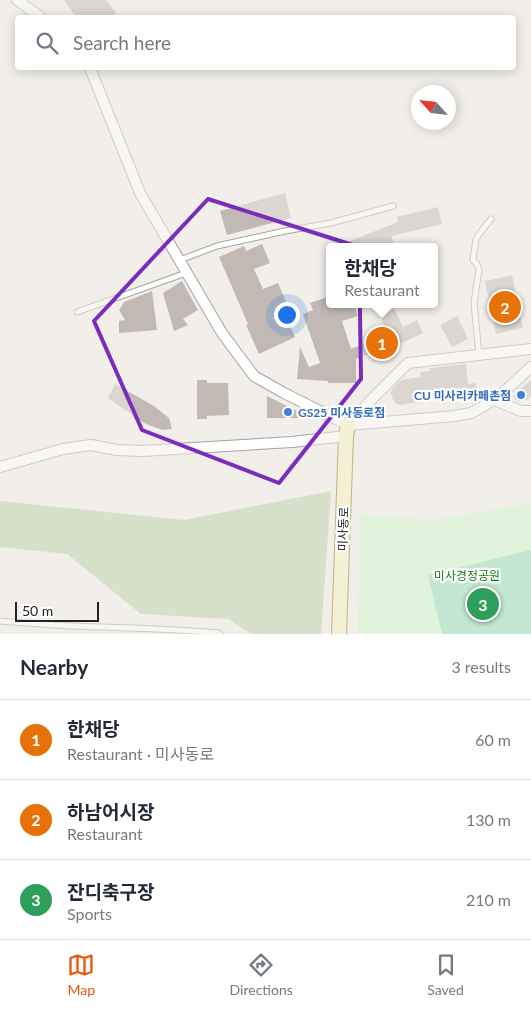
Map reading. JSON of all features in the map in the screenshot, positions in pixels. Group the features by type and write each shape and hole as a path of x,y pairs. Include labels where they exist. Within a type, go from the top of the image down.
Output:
{"street":[{"path":"17,0 38,15"},
{"path":"91,70 140,193 222,332 254,376 347,431"},
{"path":"347,431 369,402 408,364 531,349"},
{"path":"0,467 63,449 91,445 117,450 142,451 292,442 347,431 471,413 494,400 531,368"},
{"path":"494,400 521,411 531,411"},
{"name":"미사동로","path":"339,634 347,431"}],"lane":[{"path":"179,260 217,246 330,223 393,206"},
{"path":"479,355 474,302 479,270 473,260 476,239 491,219"},
{"path":"77,312 186,273"},
{"path":"0,621 220,634"}],"highlighted area":[{"path":"208,199 359,247 361,379 279,483 142,430 94,321"}],"green space":[{"path":"331,491 321,634 251,634 228,619 141,614 67,554 0,547 0,501 184,520"},
{"name":"미사경정공원","path":"531,503 531,634 358,634 360,515 435,520"},
{"path":"531,550 531,634 442,634 428,575"}],"building":[{"path":"64,0 106,0 116,13 114,15 75,15"},
{"path":"285,193 291,218 227,235 220,211"},
{"path":"438,207 442,224 391,236 394,243 345,243 398,222 397,217"},
{"path":"262,244 270,263 254,269 263,289 278,283 286,302 280,304 295,337 259,354 219,257 244,246 246,251"},
{"path":"512,275 523,328 496,334 485,281"},
{"path":"182,281 198,310 183,319 188,325 174,331 163,293"},
{"path":"152,291 157,330 119,333 119,321 125,320 119,310 124,302"},
{"path":"326,297 326,308 355,308 358,316 342,321 351,349 389,334 376,308 394,308 403,327 417,320 423,333 402,343 356,359 356,383 328,383 328,381 297,379 300,347 309,367 320,363 303,314 313,310 310,303"},
{"path":"457,316 468,339 452,347 440,325"},
{"path":"466,364 468,384 476,383 477,392 430,396 431,400 400,405 393,400 392,389 401,380 421,377 420,372 430,371 430,368"},
{"path":"197,380 207,380 207,383 228,383 229,415 207,416 207,419 197,419"},
{"path":"531,380 531,395 529,399 518,402 513,396"},
{"path":"115,384 154,406 169,418 172,429 162,430 144,423 108,398"},
{"path":"267,396 311,418 267,418"}],"place":[{"name":"하남어시장","path":"505,307"},
{"name":"한채당","path":"382,343"},
{"name":"CU 미사리카페촌점","path":"521,395"},
{"name":"GS25 미사동로점","path":"288,412"},
{"name":"잔디축구장","path":"483,604"}]}
